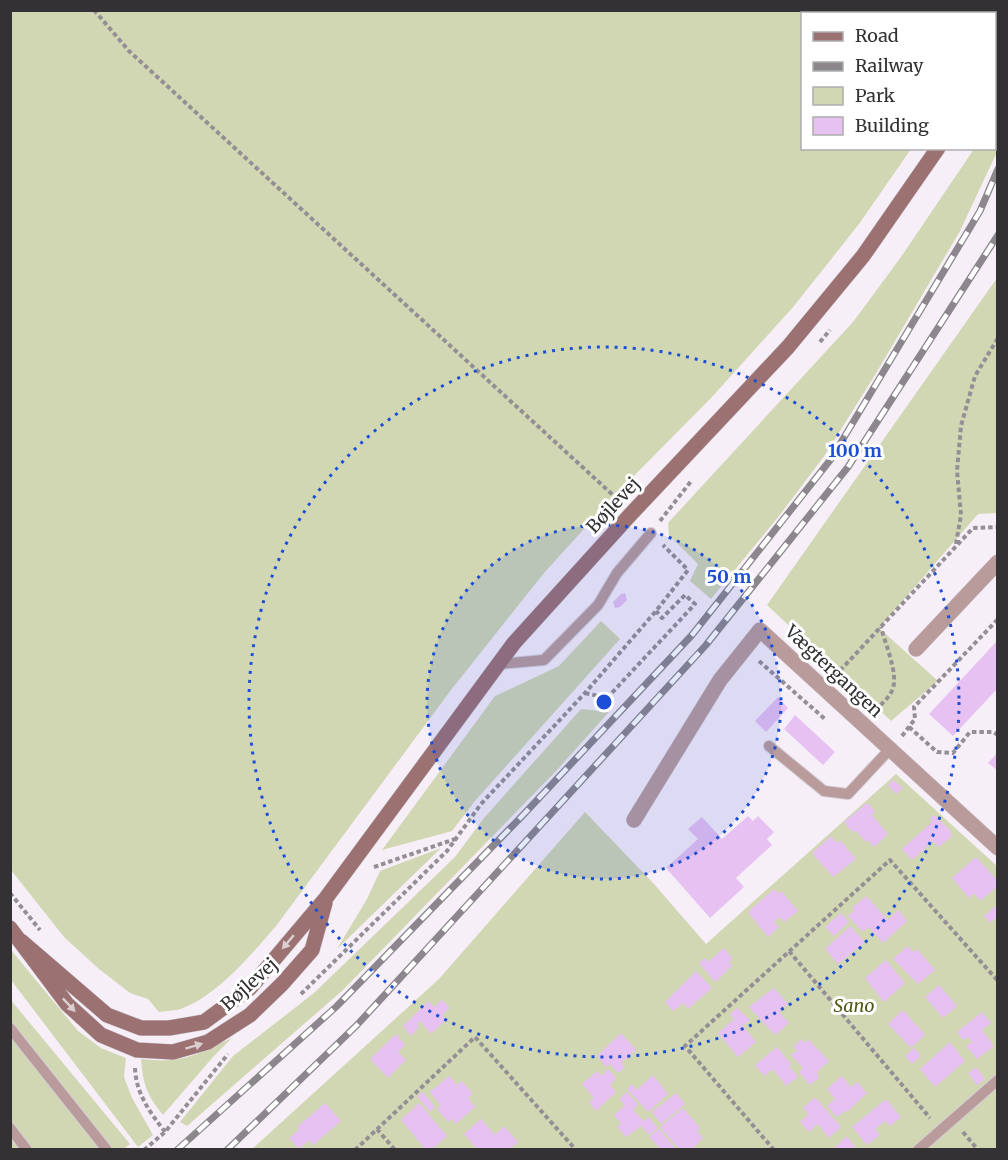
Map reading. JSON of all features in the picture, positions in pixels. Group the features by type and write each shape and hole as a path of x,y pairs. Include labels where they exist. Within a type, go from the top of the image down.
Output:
{"street":[{"name":"Bøjlevej","path":"21,941 107,1015 141,1028 169,1028 204,1022 250,988 326,898 514,644 630,515 788,347 863,256 937,150"},
{"path":"916,650 998,562"},
{"name":"Vægtergangen","path":"634,820 720,680 760,630 998,848"},
{"name":"Bøjlevej","path":"10,928 67,1004 101,1035 137,1050 173,1052 208,1042 250,1015 282,984 312,950 326,898"}],"lane":[{"path":"499,664 544,660 598,605 617,573 651,533"},
{"path":"769,746 824,791 848,794 890,749"},
{"path":"10,1028 107,1149"},
{"path":"918,1149 998,1080"},
{"path":"10,1128 27,1149"}],"path":[{"path":"94,10 129,51 614,496"},
{"path":"956,546 961,515 957,471 960,426 975,376 998,338"},
{"path":"824,688 973,528 998,527"},
{"path":"296,998 447,851 482,804 585,693 688,570 651,533"},
{"path":"585,693 607,698 695,604 685,595 662,618 656,611"},
{"path":"890,749 915,719 914,707 998,619"},
{"path":"862,724 887,698 893,687 895,675 881,627"},
{"path":"909,728 937,752 953,753 970,732 993,732 998,735"},
{"path":"351,864 374,867 456,839"},
{"path":"774,1149 685,1046 890,860 998,981"},
{"path":"789,951 940,1130"},
{"path":"355,1149 475,1037 576,1149"},
{"path":"144,1149 165,1132 230,1051"},
{"path":"952,1120 978,1149"},
{"path":"378,1129 395,1149"}],"green space":[{"path":"10,11 991,11 801,12 801,150 910,150 859,224 794,306 711,398 614,496 544,573 451,690 276,926 231,975 191,1005 177,1010 159,1012 148,999 130,993 99,969 64,937 11,870"},
{"path":"997,110 997,152 960,231 825,455 711,599 690,581 698,564 669,535 668,523 853,322 901,257 973,150 996,150"},
{"path":"997,278 997,513 978,514 879,628 938,681 891,721 767,605"},
{"path":"601,621 620,639 475,801 452,831 382,850 495,696 559,666"},
{"path":"581,709 609,712 557,770 343,990 187,1126 180,1122 233,1056 314,993 455,857 484,818"},
{"name":"Sano","path":"896,774 997,866 997,1149 251,1150 439,979 585,812 654,884 706,944"},
{"path":"441,848 337,949 367,899 380,871"},
{"path":"11,950 78,1031 101,1048 126,1058 124,1077 132,1098 153,1135 138,1147 11,980"},
{"path":"10,999 130,1144 124,1149 11,1149"},
{"path":"232,1038 163,1115 147,1089 141,1059 168,1060 188,1057"}],"building":[{"path":"625,593 627,600 620,607 615,608 613,602"},
{"path":"998,640 998,688 953,736 929,714"},
{"path":"778,697 788,708 766,732 755,721"},
{"path":"795,715 835,752 823,765 784,729"},
{"path":"998,752 998,771 988,763"},
{"path":"893,780 903,788 896,794 888,785"},
{"path":"867,803 875,811 872,815 888,834 874,847 855,830 852,832 844,822"},
{"path":"934,815 950,830 952,836 939,847 933,841 912,860 902,849 932,822 930,818"},
{"path":"748,816 753,821 758,816 774,832 767,839 772,845 736,878 744,887 710,918 666,868 698,839 688,829 702,817 722,839"},
{"path":"831,836 837,843 840,840 856,859 833,877 812,853"},
{"path":"976,857 998,881 998,886 980,901 974,893 969,898 952,878"},
{"path":"774,889 778,893 781,891 798,911 784,922 780,917 774,922 779,927 768,937 748,912"},
{"path":"866,896 888,920 898,910 907,921 883,943 869,927 863,932 848,916 854,911 852,908"},
{"path":"998,904 998,916 990,923 984,916"},
{"path":"841,913 849,922 834,936 825,927"},
{"path":"850,926 865,942 838,964 825,949"},
{"path":"908,946 913,952 917,949 935,970 918,984 893,959"},
{"path":"724,948 732,958 729,962 732,966 715,982 699,963 705,958 708,962"},
{"path":"886,960 905,983 884,1002 865,978"},
{"path":"696,971 712,988 688,1009 683,1003 673,1011 665,1002"},
{"path":"939,985 957,1006 943,1018 925,997"},
{"path":"774,988 788,1004 779,1012 789,1023 775,1035 749,1007"},
{"path":"442,1000 450,1008 442,1015 446,1020 431,1034 420,1021 417,1024 419,1027 411,1036 403,1026 429,1001 434,1007"},
{"path":"737,1008 750,1020 743,1026 756,1042 738,1057 718,1033 734,1019 730,1014"},
{"path":"903,1010 925,1035 911,1048 888,1024"},
{"path":"982,1012 991,1023 982,1030 994,1046 977,1059 966,1046 972,1042 968,1037 963,1040 957,1032"},
{"path":"621,1033 636,1050 621,1063 625,1067 618,1073 610,1064 607,1068 597,1056"},
{"path":"396,1034 405,1045 398,1052 406,1060 388,1078 370,1059"},
{"path":"802,1039 804,1043 809,1040 829,1061 817,1072 819,1078 810,1085 799,1072 803,1068 791,1055 797,1051 793,1047"},
{"path":"950,1042 965,1061 935,1087 920,1069"},
{"path":"777,1047 798,1077 786,1086 773,1069 764,1076 755,1065"},
{"path":"914,1048 921,1056 912,1064 905,1056"},
{"path":"976,1067 985,1079 977,1085 968,1073"},
{"path":"608,1069 616,1078 610,1085 616,1092 596,1111 589,1102 594,1098 582,1084 597,1071 601,1076"},
{"path":"653,1075 668,1094 648,1112 627,1089 632,1084 637,1090"},
{"path":"449,1076 457,1085 462,1081 473,1094 468,1098 475,1107 456,1124 452,1119 448,1122 437,1109 441,1106 430,1092"},
{"path":"842,1076 851,1087 857,1082 867,1093 847,1112 837,1117 827,1106 835,1099 827,1089"},
{"path":"423,1092 435,1107 430,1112 417,1096"},
{"path":"627,1092 638,1105 633,1110 644,1121 648,1117 658,1128 649,1135 641,1126 626,1137 617,1127 621,1123 614,1115 625,1105 619,1099"},
{"path":"676,1093 685,1104 661,1124 652,1112"},
{"path":"815,1097 841,1127 829,1138 818,1124 809,1132 800,1122 809,1114 803,1108"},
{"path":"886,1099 901,1117 890,1126 885,1121 875,1129 880,1135 867,1145 852,1127"},
{"path":"325,1103 341,1121 313,1145 309,1140 299,1149 289,1138 299,1130 297,1127"},
{"path":"419,1103 447,1136 431,1150 426,1150 401,1120"},
{"path":"683,1108 700,1128 697,1131 703,1138 691,1150 680,1150 660,1127"},
{"path":"481,1119 495,1135 504,1126 518,1142 509,1150 478,1150 464,1134"},
{"path":"659,1129 677,1150 656,1150 659,1147 649,1137"},
{"path":"847,1136 857,1150 832,1150"}],"railway":[{"path":"177,1150 337,1006 524,814 692,635 831,459 980,211 998,169"},
{"path":"227,1150 357,1025 706,645 848,467 998,235"}]}
